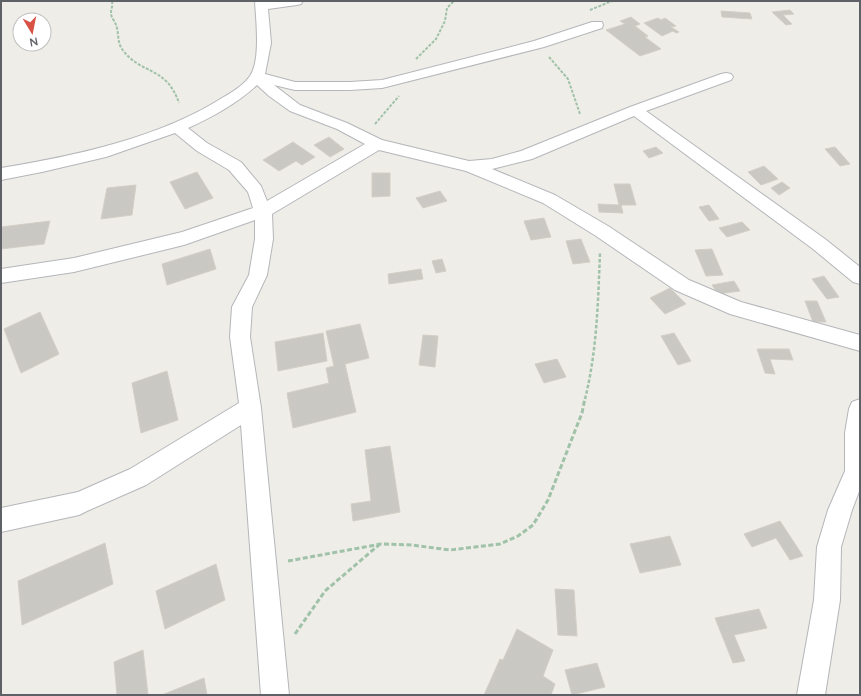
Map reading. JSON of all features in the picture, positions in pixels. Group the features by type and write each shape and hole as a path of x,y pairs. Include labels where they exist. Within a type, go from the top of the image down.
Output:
{"street":[{"path":"1,174 42,167 106,152 177,127 216,109 236,96 257,77 264,43 261,3 297,1"},
{"path":"257,77 295,86 350,86 382,84 539,44 597,25"},
{"path":"257,77 274,93 295,108 342,126 377,144 469,166 549,199 602,230 682,286 737,310 860,343"},
{"path":"469,166 492,164 526,155 635,110 726,77"},
{"path":"635,110 819,244 860,277"},
{"path":"177,127 202,147 235,166 255,190 263,211 264,239 258,275 242,307 241,330 243,368 250,408 275,695"},
{"path":"1,276 74,265 170,242 263,211 377,144"},
{"path":"1,520 79,503 132,480 250,408"},
{"path":"811,695 827,600 829,547 840,510 856,471 856,433 860,409"}],"path":[{"path":"112,1 113,4 111,14 121,47 133,60 155,71 166,79 172,86 179,103"},
{"path":"584,12 612,1"},
{"path":"539,44 568,79 584,130"},
{"path":"264,566 337,550 381,544 412,545 450,550 500,544 518,536 533,526 548,500 582,413 598,327 602,230"},
{"path":"293,637 301,623 325,591 381,544"}],"building":[{"path":"790,10 794,14 783,15 792,24 786,25 772,12"},
{"path":"721,11 750,13 752,19 722,17"},
{"path":"631,17 640,24 635,26 648,36 645,37 661,49 640,56 606,30 625,24 620,21"},
{"path":"658,18 661,20 665,18 676,26 671,27 679,32 676,33 673,31 662,36 644,23"},
{"path":"329,137 344,149 330,157 314,145"},
{"path":"293,142 315,157 302,165 296,161 279,171 263,160"},
{"path":"656,147 663,153 649,158 643,151"},
{"path":"835,147 850,164 840,166 825,149"},
{"path":"764,166 778,179 761,185 748,172"},
{"path":"197,172 213,198 185,209 170,182"},
{"path":"372,173 390,173 390,196 372,197"},
{"path":"782,182 790,188 779,195 771,188"},
{"path":"614,184 630,184 636,205 621,205 623,213 599,212 598,204 619,205"},
{"path":"136,185 132,215 101,219 107,188"},
{"path":"440,191 447,201 423,208 416,198"},
{"path":"709,205 719,219 709,221 699,207"},
{"path":"544,218 551,237 531,240 524,221"},
{"path":"50,221 44,244 1,249 1,227"},
{"path":"742,222 750,230 727,237 719,228"},
{"path":"581,239 590,262 573,264 566,241"},
{"path":"210,249 216,269 167,285 162,264"},
{"path":"712,249 723,275 706,276 695,250"},
{"path":"442,259 446,271 436,273 432,261"},
{"path":"421,269 423,279 389,284 388,274"},
{"path":"824,276 839,297 827,299 812,279"},
{"path":"734,281 740,291 718,294 712,285"},
{"path":"670,288 686,304 665,314 650,298"},
{"path":"805,301 817,301 826,322 813,322"},
{"path":"40,312 59,354 21,373 4,329"},
{"path":"360,324 369,358 345,364 356,412 293,428 287,393 329,383 326,368 334,366 326,331"},
{"path":"323,333 327,361 278,371 275,342"},
{"path":"674,333 691,361 678,365 661,336"},
{"path":"423,335 438,336 435,367 419,365"},
{"path":"757,349 789,349 793,360 770,359 775,374 765,373"},
{"path":"557,359 566,377 544,383 535,364"},
{"path":"167,371 178,420 141,433 132,383"},
{"path":"390,446 400,512 353,521 351,504 371,501 365,450"},
{"path":"780,521 803,556 790,560 776,538 752,547 744,534"},
{"path":"670,536 681,565 640,573 630,544"},
{"path":"105,543 113,584 22,625 18,581"},
{"path":"216,564 225,600 165,629 156,591"},
{"path":"555,589 574,590 577,636 558,635"},
{"path":"759,609 767,628 734,635 745,661 733,663 715,618"},
{"path":"517,629 553,650 543,676 555,684 551,695 484,695 500,659 503,660"},
{"path":"143,650 148,695 117,695 114,662"},
{"path":"597,663 605,687 572,695 565,670"},
{"path":"204,678 207,695 162,695"}]}
